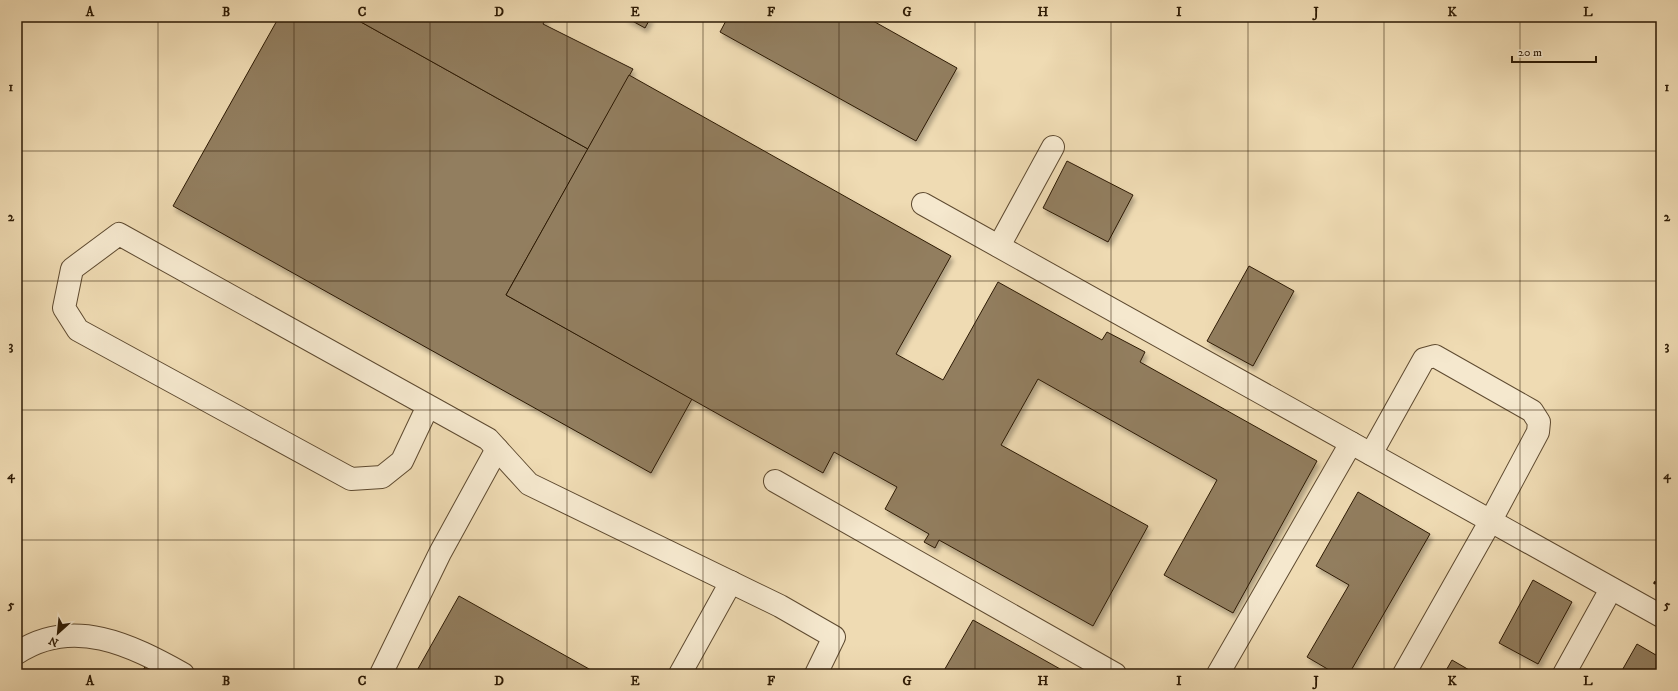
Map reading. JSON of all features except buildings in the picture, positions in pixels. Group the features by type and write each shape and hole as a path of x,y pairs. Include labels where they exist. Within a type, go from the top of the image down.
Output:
{"lane":[{"path":"999,246 1053,147"},
{"path":"924,204 1611,590 1661,616"},
{"path":"428,406 402,460 382,477 351,479 78,330 64,308 72,269 119,234 488,439 529,484 780,606 834,637 816,674"},
{"path":"1371,454 1424,359 1435,356 1532,411 1539,422 1538,432 1490,522 1404,674"},
{"path":"1218,674 1351,443"},
{"path":"381,674 440,554 497,449"},
{"path":"775,481 1115,674"},
{"path":"680,674 732,582"},
{"path":"1564,674 1611,590"},
{"path":"17,653 27,646 47,638 74,635 111,640 138,650 183,674"}]}
